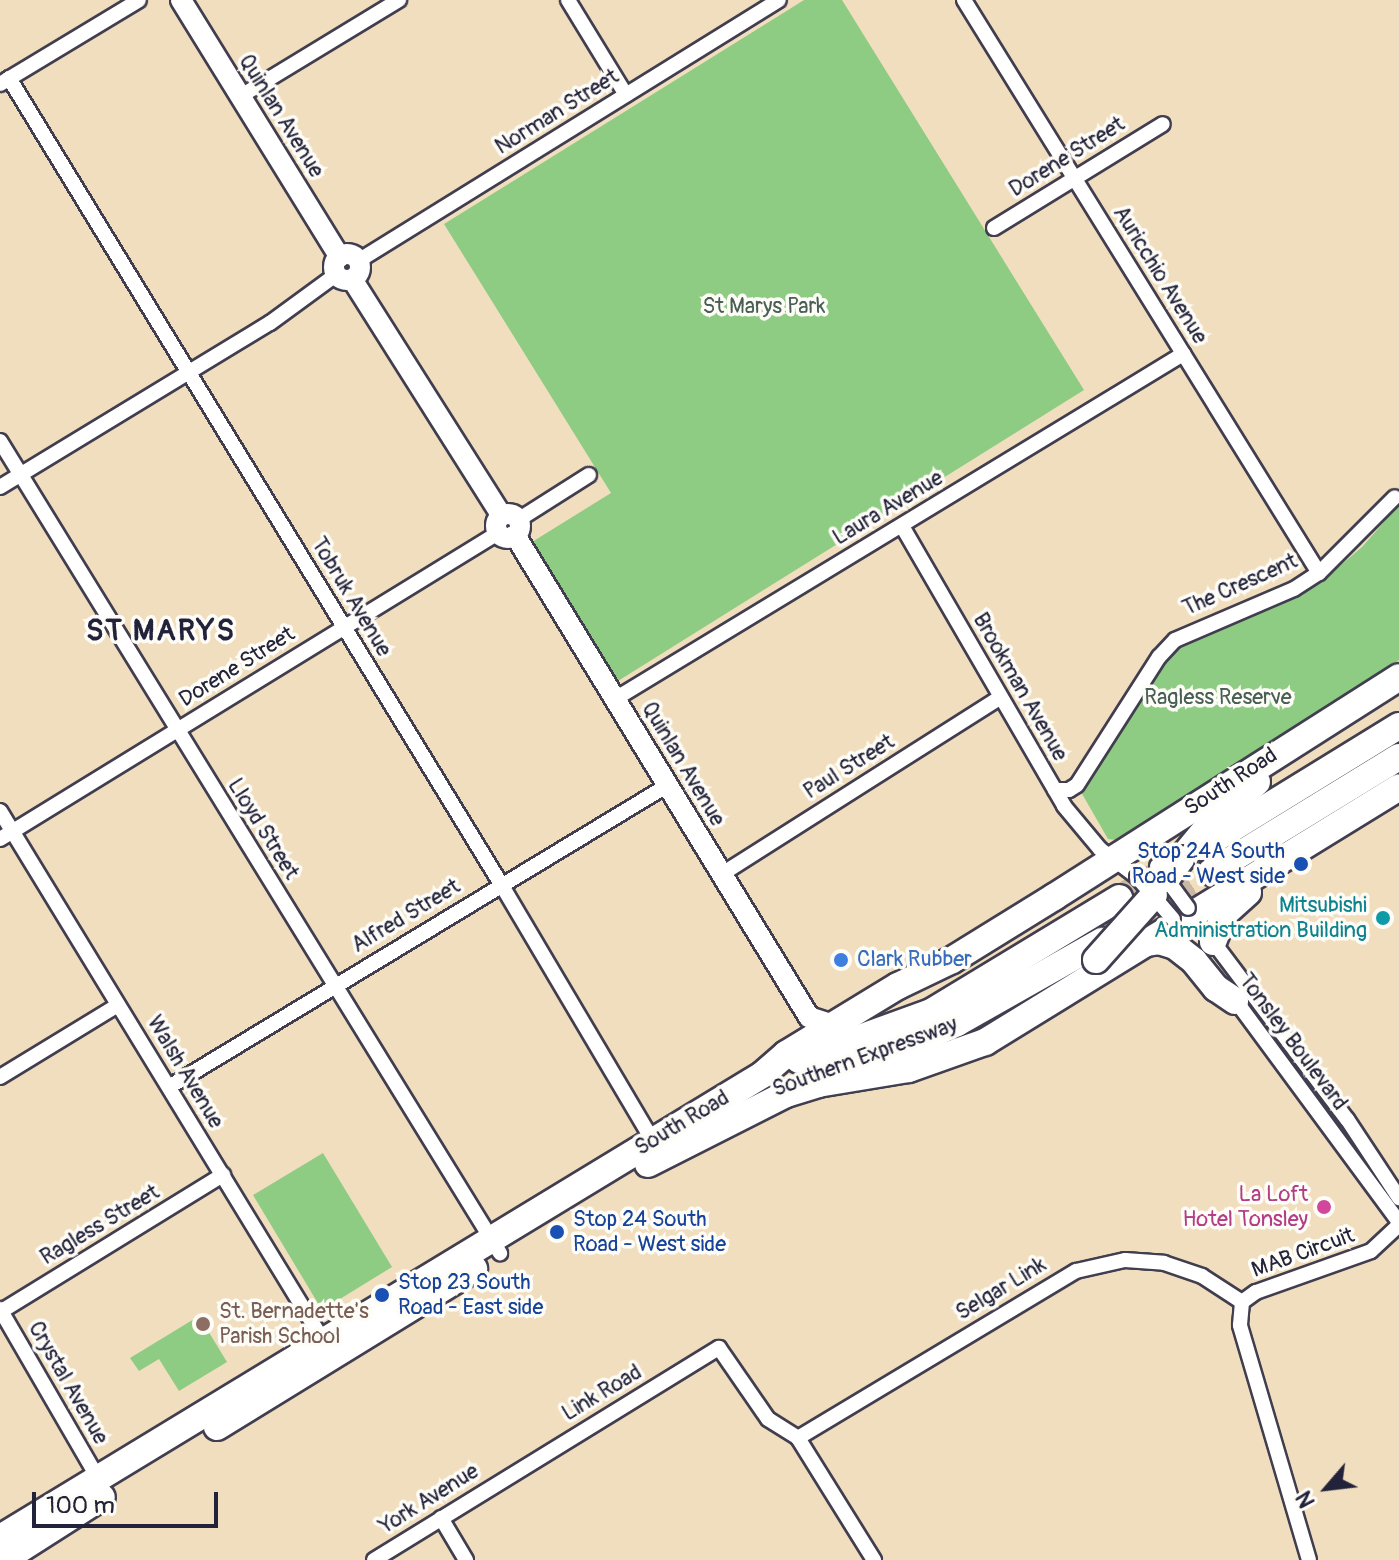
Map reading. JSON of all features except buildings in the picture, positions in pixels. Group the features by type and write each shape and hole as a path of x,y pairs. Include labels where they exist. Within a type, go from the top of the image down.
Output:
{"highway":[{"name":"South Road","path":"0,1538 103,1486 662,1146 803,1043 821,1021 965,952 1399,677"},
{"path":"1042,1009 1099,950 1154,879 1252,784 1399,694"},
{"path":"1199,849 1399,726"},
{"path":"1211,872 1399,757"},
{"name":"South Road","path":"662,1146 701,1140 757,1108 802,1088 899,1071 959,1053 1042,1009 1147,943 1182,916 1399,787"},
{"path":"1213,942 1220,921 1255,886 1263,869"},
{"name":"Southern Expressway","path":"762,1075 931,1012 1119,898"},
{"path":"1147,943 1159,941 1175,946 1194,961 1216,988 1235,1001"},
{"name":"Southern Expressway","path":"662,1146 773,1089 920,1040 1099,950"},
{"name":"South Road","path":"3,1560 103,1486"}],"street":[{"path":"4,81 139,0"},
{"name":"Quinlan Avenue","path":"181,0 722,874 821,1021"},
{"path":"241,96 399,0"},
{"path":"568,0 626,95"},
{"name":"Norman Street","path":"0,487 270,323 347,268 779,0"},
{"name":"Auricchio Avenue","path":"964,0 1319,573"},
{"name":"Tobruk Avenue","path":"4,81 189,373 662,1146"},
{"name":"Dorene Street","path":"994,228 1163,124"},
{"name":"Laura Avenue","path":"615,699 1183,354"},
{"name":"Lloyd Street","path":"0,441 496,1246"},
{"name":"Dorene Street","path":"6,835 589,475"},
{"name":"The Crescent","path":"1055,790 1069,790 1077,785 1159,657 1175,640 1294,589 1319,573 1395,497"},
{"name":"Brookman Avenue","path":"902,526 1055,790 1076,821 1113,859"},
{"name":"Paul Street","path":"722,874 999,698"},
{"name":"Alfred Street","path":"169,1087 668,785"},
{"name":"Walsh Avenue","path":"0,811 6,835 118,1005 328,1348"},
{"name":"Tonsley Boulevard","path":"1140,841 1154,879 1182,916 1235,1001 1399,1223"},
{"name":"Tonsley Boulevard","path":"1113,859 1154,879"},
{"name":"Tonsley Boulevard","path":"1182,916 1213,942 1347,1119 1399,1198"},
{"path":"0,1077 118,1005"},
{"name":"Ragless Street","path":"0,1311 223,1175"},
{"name":"MAB Circuit","path":"1309,1560 1240,1325 1242,1302 1256,1292 1371,1251 1399,1223"},
{"name":"Selgar Link","path":"798,1438 1076,1271 1125,1260 1164,1263 1202,1276 1242,1302"},
{"name":"Crystal Avenue","path":"0,1311 103,1486"},
{"name":"Link Road","path":"508,1475 719,1348 768,1419 798,1438"},
{"path":"798,1438 874,1560"},
{"name":"York Avenue","path":"374,1560 508,1475"},
{"path":"441,1518 466,1560"}],"green space":[{"name":"St Marys Park","path":"804,0 842,0 1084,390 618,681 532,542 611,493 444,224"},
{"name":"Ragless Reserve","path":"1399,505 1399,660 1116,840 1108,839 1081,792 1165,657 1175,647 1321,582 1362,547"},
{"path":"323,1153 392,1267 322,1310 253,1195"},
{"path":"199,1316 227,1362 179,1391 159,1359 139,1371 130,1358"}],"tunnel":[{"path":"1119,898 1184,858"},
{"path":"1136,919 1211,872"}],"place":[{"name":"Stop 24A South Road - West side","path":"1301,864"},
{"name":"Mitsubishi Administration Building","path":"1383,918"},
{"name":"Clark Rubber","path":"841,960"},
{"name":"La Loft Hotel Tonsley","path":"1324,1207"},
{"name":"Stop 24 South Road - West side","path":"557,1232"},
{"name":"Stop 23 South Road - East side","path":"382,1295"},
{"name":"St. Bernadette's Parish School","path":"203,1324"}],"district":[{"name":"ST MARYS","path":"161,631"}]}
